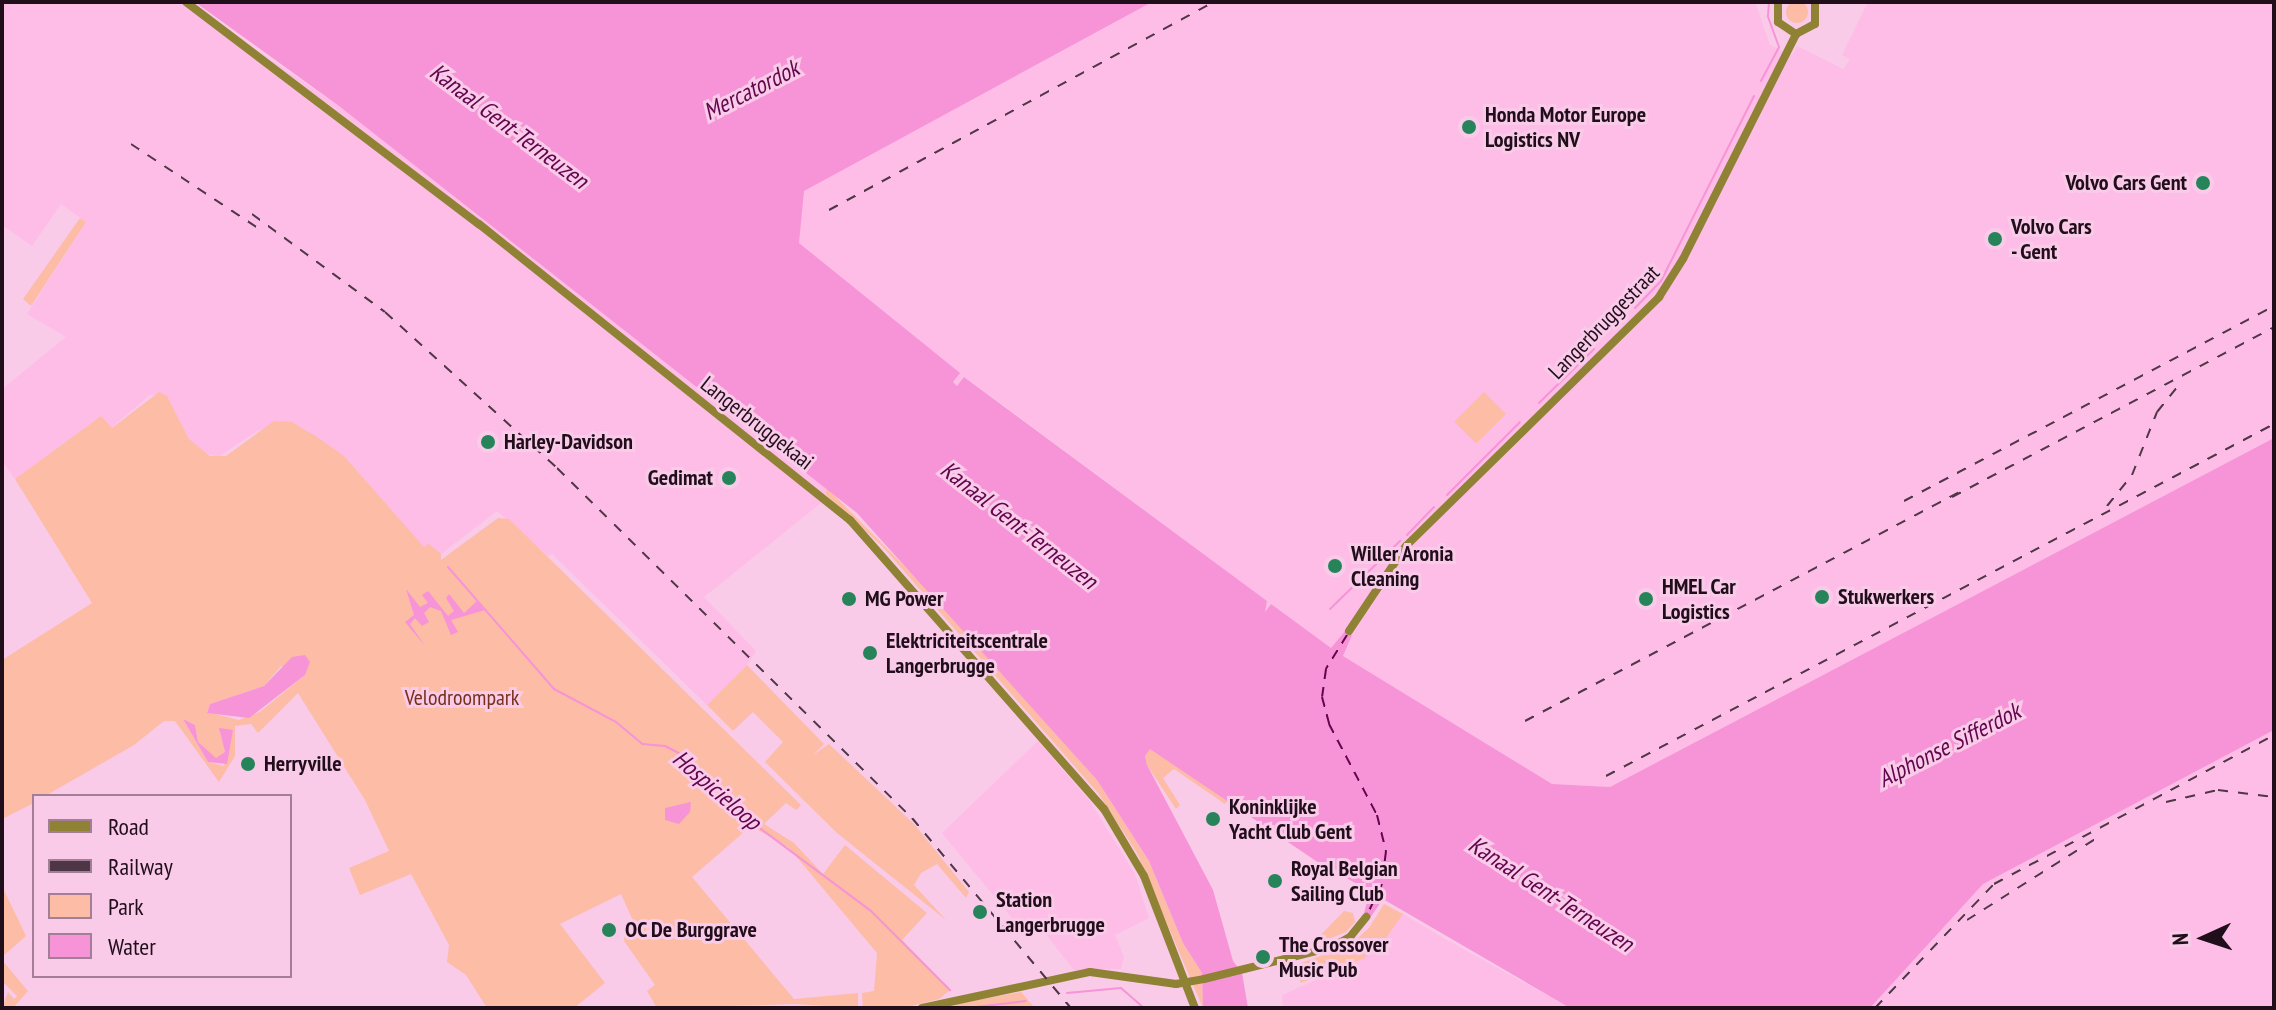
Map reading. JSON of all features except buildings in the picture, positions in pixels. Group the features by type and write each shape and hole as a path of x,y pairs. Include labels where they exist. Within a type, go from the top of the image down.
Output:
{"main road":[{"name":"Langerbruggekaai","path":"186,2 479,224 850,520 1095,796 1134,855 1187,980 1195,1008"},
{"name":"Langerbruggestraat","path":"1778,2 1776,18 1784,29 1782,60"},
{"name":"Langerbruggestraat","path":"1349,631 1391,564 1659,297 1683,259 1796,34 1815,24 1815,2"},
{"path":"1784,29 1796,34"},
{"path":"922,1008 1105,971 1168,983 1204,979 1332,947 1350,937 1366,917"}],"shaded area":[{"path":"2,2 185,2 339,106 827,488 821,503 704,597 756,651 747,665 707,705 552,554 548,556 497,511 441,554 424,548 344,456 292,422 257,431 218,457 200,451 189,439 167,396 150,395 111,428 101,416 15,479 2,461 2,389 66,337 27,314 86,222 61,204 32,246 2,225"},
{"path":"1152,2 1755,2 1770,45 1792,55 1797,46 1843,69 1850,59 1842,55 1868,2 2274,2 2274,438 1610,787 1552,784 1343,656 1352,635 1346,631 1331,648 1270,604 1265,612 1267,601 965,377 957,386 953,383 959,373 799,243 803,191"},
{"path":"2274,730 2274,1008 1870,1008 1983,884"},
{"path":"1038,741 1089,800 1135,874 1149,918 1115,935 1124,957 1121,969 1074,970 1041,928 1025,934 942,833"},
{"path":"1403,914 1570,1008 1283,1008 1282,995 1363,959"}],"green space":[{"path":"1797,1 1805,4 1808,12 1805,20 1797,23 1789,20 1786,12 1789,4"},
{"path":"80,218 86,222 31,306 23,299"},
{"name":"Velodroompark","path":"159,392 167,396 189,439 210,456 226,456 274,421 292,422 344,456 424,547 429,544 441,554 441,560 498,518 509,519 801,805 796,810 786,803 764,824 794,843 823,874 845,845 927,913 902,940 950,990 939,999 903,1008 863,1008 862,993 874,991 877,953 789,848 751,826 692,877 794,999 858,993 858,1008 796,1004 657,1008 647,991 655,985 624,941 624,931 635,925 621,894 560,924 605,983 574,1008 487,1008 466,975 447,962 449,945 411,874 360,895 349,868 389,851 365,800 298,693 258,733 251,724 235,726 235,756 219,782 175,721 164,721 134,745 48,794 32,794 32,804 2,819 2,660 92,603 15,479 101,416 112,428","holes":["281,666 305,675 260,712 239,720 207,712 210,704 264,686","183,719 195,725 198,742 216,759 225,752 220,732 233,730 224,766 208,762"]},
{"path":"1484,392 1506,414 1476,444 1454,422"},
{"path":"827,488 935,597 1097,780 1149,861 1183,943 1202,973 1203,1008 1137,853 1098,793 882,546 825,494"},
{"path":"747,665 824,744 813,755 829,744 914,824 969,892 966,898 937,864 921,873 914,885 946,920 837,833 765,762 783,742 753,712 733,731 707,705"},
{"path":"1150,749 1228,800 1225,804 1174,769 1163,778 1180,805 1176,809 1147,765 1145,756"},
{"path":"2,886 26,936 2,957"},
{"path":"1384,904 1403,914 1380,946 1363,959 1301,983 1293,966 1350,945 1369,928"},
{"path":"1344,911 1353,913 1355,922 1346,932 1309,947"},
{"path":"2,960 28,991 13,1008 2,1008 8,992 14,999 17,996 2,981"},
{"path":"1021,992 1035,1008 944,1008 966,1002"}],"water":[{"path":"195,2 1152,2 804,191 799,243 960,373 953,382 957,386 964,377 1267,601 1265,612 1271,604 1331,648 1346,630 1352,635 1343,656 1552,784 1610,787 2274,438 2274,730 1983,884 1870,1008 1570,1008 1383,899 1370,918 1364,913 1370,891 1319,863 1150,749 1145,756 1147,765 1213,890 1233,961 1242,973 1248,1008 1203,1008 1202,973 1183,943 1149,861 1097,780 857,513 339,106"},
{"path":"406,589 420,607 428,603 422,595 428,591 448,616 454,611 446,598 449,594 464,613 477,601 485,610 451,620 458,632 451,635 441,611 430,607 424,613 429,622 422,626 415,618 410,624 425,646 405,622 414,615"},
{"path":"305,655 310,662 305,675 249,718 207,713 210,704 264,686 292,657"},
{"path":"183,719 195,725 198,742 216,758 225,752 219,728 233,730 227,764 208,762"},
{"path":"691,802 690,812 679,824 665,820 665,808"}],"waterway":[{"path":"1761,81 1779,47 1768,16 1769,2"},
{"path":"1635,308 1661,281 1754,96"},
{"path":"1539,403 1594,349"},
{"path":"1447,495 1520,422"},
{"path":"1407,535 1434,507"},
{"path":"1330,609 1400,541"},
{"name":"Hospicieloop","path":"448,567 554,689 616,722 642,744 665,746 685,756 745,817 871,911 950,990"},
{"path":"1067,993 1121,988 1144,1008"},
{"path":"967,1008 1026,1001"}],"ferry route":[{"path":"1347,635 1326,669 1322,697 1329,724 1377,815 1386,851 1382,884 1368,913"}],"railway":[{"path":"829,210 1213,2"},
{"path":"131,144 258,228"},
{"path":"252,214 385,312 557,468 912,818 1071,1008"},
{"path":"1904,501 2274,306"},
{"path":"1952,497 2274,327"},
{"path":"2107,506 2132,475 2157,412 2182,381"},
{"path":"1606,776 2274,424"},
{"path":"1525,721 1962,491"},
{"path":"1875,1008 1994,884 2274,735"},
{"path":"2166,802 2218,790 2274,797"},
{"path":"1967,920 2095,839"}],"place":[{"name":"Honda Motor Europe Logistics NV","path":"1469,127"},
{"name":"Volvo Cars Gent","path":"2203,183"},
{"name":"Volvo Cars - Gent","path":"1995,239"},
{"name":"Harley-Davidson","path":"488,442"},
{"name":"Gedimat","path":"729,478"},
{"name":"Willer Aronia Cleaning","path":"1335,566"},
{"name":"Stukwerkers","path":"1822,597"},
{"name":"MG Power","path":"849,599"},
{"name":"HMEL Car Logistics","path":"1646,599"},
{"name":"Elektriciteitscentrale Langerbrugge","path":"870,653"},
{"name":"Herryville","path":"248,764"},
{"name":"Koninklijke Yacht Club Gent","path":"1213,819"},
{"name":"Royal Belgian Sailing Club","path":"1275,881"},
{"name":"Station Langerbrugge","path":"980,912"},
{"name":"OC De Burggrave","path":"609,930"},
{"name":"The Crossover Music Pub","path":"1263,957"}],"water label":[{"name":"Mercatordok","path":"751,90"},
{"name":"Kanaal Gent-Terneuzen","path":"509,126"},
{"name":"Kanaal Gent-Terneuzen","path":"1019,525"},
{"name":"Alphonse Sifferdok","path":"1949,745"},
{"name":"Kanaal Gent-Terneuzen","path":"1551,894"}]}
